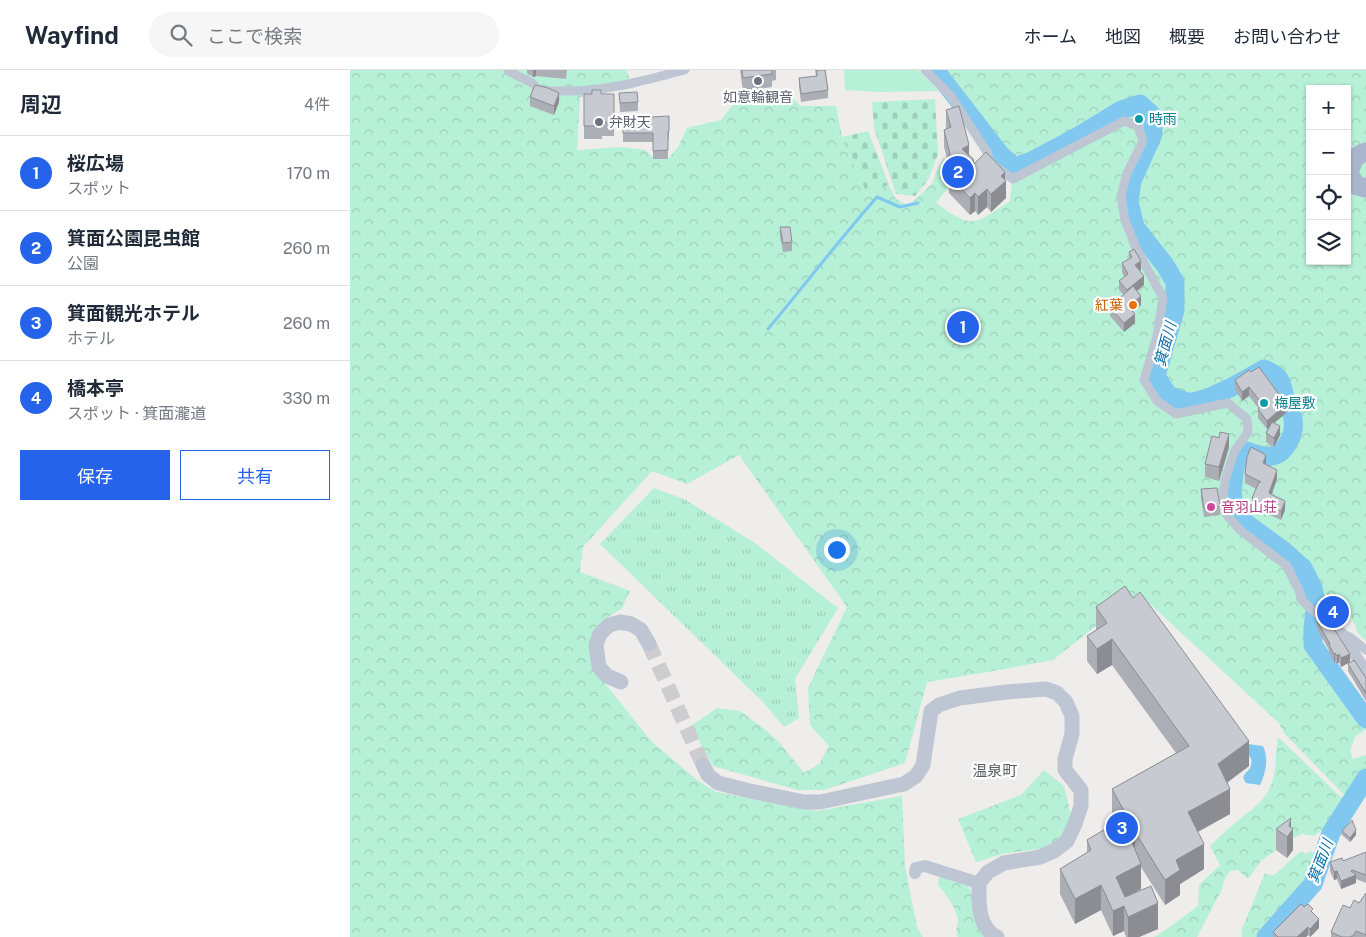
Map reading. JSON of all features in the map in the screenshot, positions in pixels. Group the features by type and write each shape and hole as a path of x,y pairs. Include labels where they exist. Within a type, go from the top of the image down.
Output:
{"main road":[{"path":"1366,152 1359,154 1353,162 1349,174 1357,186 1366,188"}],"street":[{"path":"508,70 537,88 566,92 588,91 634,83 685,70"},
{"path":"925,70 950,95 987,152 991,164 1013,179 1124,121 1138,126 1143,141 1127,174 1121,198 1125,220 1136,248 1163,298 1157,336 1144,380 1157,401 1176,414 1228,402 1247,419 1248,432 1234,452 1225,481 1223,496 1227,515 1240,530 1287,566 1301,599 1341,633 1366,672"},
{"path":"621,682 606,676 599,668 596,645 600,634 608,625 620,622 631,624 641,630 649,644"},
{"path":"1341,633 1350,636 1366,650"},
{"path":"703,765 708,776 718,783 804,802 820,802 904,784 916,776 923,765 931,711 939,705 960,698 1006,692 1046,689 1057,692 1066,702 1072,716 1072,734 1065,758 1065,770 1081,790 1081,806 1067,841 1054,851 1040,856 1004,863 988,872 978,883 981,917 991,934 997,937"},
{"path":"915,873 916,868 925,866 978,883"}],"green space":[{"path":"350,70 626,70 634,88 580,97 577,150 622,147 645,150 654,159 668,159 678,147 687,128 721,120 740,96 789,94 800,106 836,106 842,137 867,192 889,185 896,199 908,206 932,184 944,157 949,186 936,203 948,212 966,221 973,221 981,219 1010,201 1014,163 945,70 1366,70 1366,641 1358,633 1345,602 1325,594 1325,616 1309,612 1309,647 1366,725 1366,729 1355,737 1350,751 1353,759 1366,755 1366,773 1348,799 1285,734 1278,722 1138,593 1053,660 927,682 905,763 824,790 797,790 713,766 691,726 717,708 740,711 762,727 779,742 804,773 819,764 829,746 810,725 808,688 847,607 739,455 687,484 652,471 583,547 580,572 630,591 621,609 602,621 592,644 595,671 651,741 697,780 716,792 817,811 902,796 905,867 917,927 923,937 350,937"},
{"path":"844,70 918,70 939,91 879,92 845,90"},
{"path":"935,99 938,154 928,180 915,196 896,194 874,128 872,102"},
{"path":"868,131 889,185 867,193 842,137"},
{"path":"654,488 684,499 755,543 838,608 795,679 799,718 784,727 763,702 600,544"},
{"path":"1278,737 1345,801 1331,823 1314,836 1302,834 1291,839 1261,861 1248,879 1238,870 1230,871 1197,937 1154,937 1198,906 1199,885 1220,865 1210,846 1265,796 1271,786 1274,774"},
{"path":"1044,770 1064,786 1071,815 1061,838 1044,848 1002,854 976,862 958,819 1021,795"},
{"path":"1301,851 1306,854 1311,851 1314,853 1308,881 1261,937 1242,937 1242,929 1265,873 1273,876"},
{"path":"939,874 967,884 989,937 958,937 956,912 938,885"}],"water":[{"path":"1248,744 1263,746 1265,751 1266,766 1260,785 1246,783 1244,780 1244,775 1252,763 1248,753"}],"building":[{"path":"742,70 772,70 772,74 743,78"},
{"path":"817,70 825,70 828,90 801,94 799,78 817,76"},
{"path":"535,85 559,93 554,106 530,97"},
{"path":"592,90 601,90 601,94 614,94 614,123 602,122 602,126 584,126 584,94 592,94"},
{"path":"637,92 638,102 620,103 619,93"},
{"path":"959,106 969,145 962,149 973,159 974,164 986,152 1005,172 1001,176 1006,181 991,194 987,189 978,197 975,193 970,198 949,175 954,170 944,130 951,127 946,110"},
{"path":"669,116 668,150 653,151 653,133 623,133 623,123 651,122 651,117"},
{"path":"780,227 790,227 792,242 783,243"},
{"path":"1134,249 1141,261 1135,265 1144,276 1127,290 1119,281 1128,274 1122,263 1132,257 1129,252"},
{"path":"1133,286 1141,296 1128,307 1135,314 1124,323 1110,307"},
{"path":"1259,367 1286,404 1267,421 1258,409 1263,405 1249,387 1242,392 1235,380 1249,370 1251,372"},
{"path":"1272,422 1280,426 1274,438 1266,433"},
{"path":"1220,432 1229,434 1219,467 1205,464 1212,436 1219,438"},
{"path":"1251,447 1266,455 1263,463 1277,470 1269,493 1285,501 1281,511 1252,498 1259,482 1261,482 1245,474 1247,457"},
{"path":"1217,488 1220,506 1204,508 1201,489"},
{"path":"1125,586 1133,598 1140,592 1249,741 1218,764 1230,789 1188,812 1204,844 1176,860 1180,870 1165,880 1135,832 1129,835 1141,864 1116,877 1125,897 1151,886 1158,903 1128,917 1124,906 1113,911 1101,885 1075,899 1060,869 1091,850 1087,840 1127,816 1112,789 1189,746 1112,639 1097,649 1087,636 1107,623 1096,607"},
{"path":"1330,595 1340,600 1335,611 1326,604"},
{"path":"1322,618 1332,626 1350,654 1341,658 1339,654 1337,656 1334,654 1317,621"},
{"path":"1354,660 1366,678 1366,693 1348,664"},
{"path":"1291,818 1289,826 1293,829 1287,837 1276,829"},
{"path":"1352,820 1356,830 1350,838 1342,831"},
{"path":"1366,852 1366,875 1352,870 1356,875 1341,881 1337,871 1334,872 1330,862 1342,858 1343,861"},
{"path":"1366,893 1366,935 1356,931 1351,937 1342,937 1331,932 1343,905 1350,908 1354,900 1359,903"},
{"path":"1301,904 1304,907 1308,904 1313,909 1311,911 1319,919 1310,929 1308,927 1297,937 1278,937 1273,932"}],"waterway":[{"name":"箕面川","path":"935,70 1000,154 1014,167 1032,161 1077,137 1121,110 1140,104 1153,116 1153,134 1132,181 1129,202 1135,227 1165,265 1175,282 1175,310 1156,376 1168,395 1189,403 1208,398 1264,369 1276,376 1282,383 1287,405 1293,417 1291,436 1285,448 1275,455 1263,456 1243,450 1235,467 1232,492 1234,510 1247,524 1284,551 1303,568 1313,588 1316,602 1313,645 1366,719"},
{"path":"768,329 877,197 900,207 918,203"},
{"name":"箕面川","path":"1266,937 1313,884 1331,833 1366,778"}],"tunnel":[{"path":"649,644 703,765"}],"place":[{"name":"如意輪観音","path":"758,81"},
{"name":"時雨","path":"1139,119"},
{"name":"弁財天","path":"599,122"},
{"name":"箕面公園昆虫館","path":"958,172"},
{"name":"紅葉","path":"1133,305"},
{"name":"桜広場","path":"963,327"},
{"name":"梅屋敷","path":"1264,403"},
{"name":"音羽山荘","path":"1211,507"},
{"name":"橋本亭","path":"1333,612"},
{"name":"箕面観光ホテル","path":"1122,828"}],"district":[{"name":"温泉町","path":"995,770"}]}
